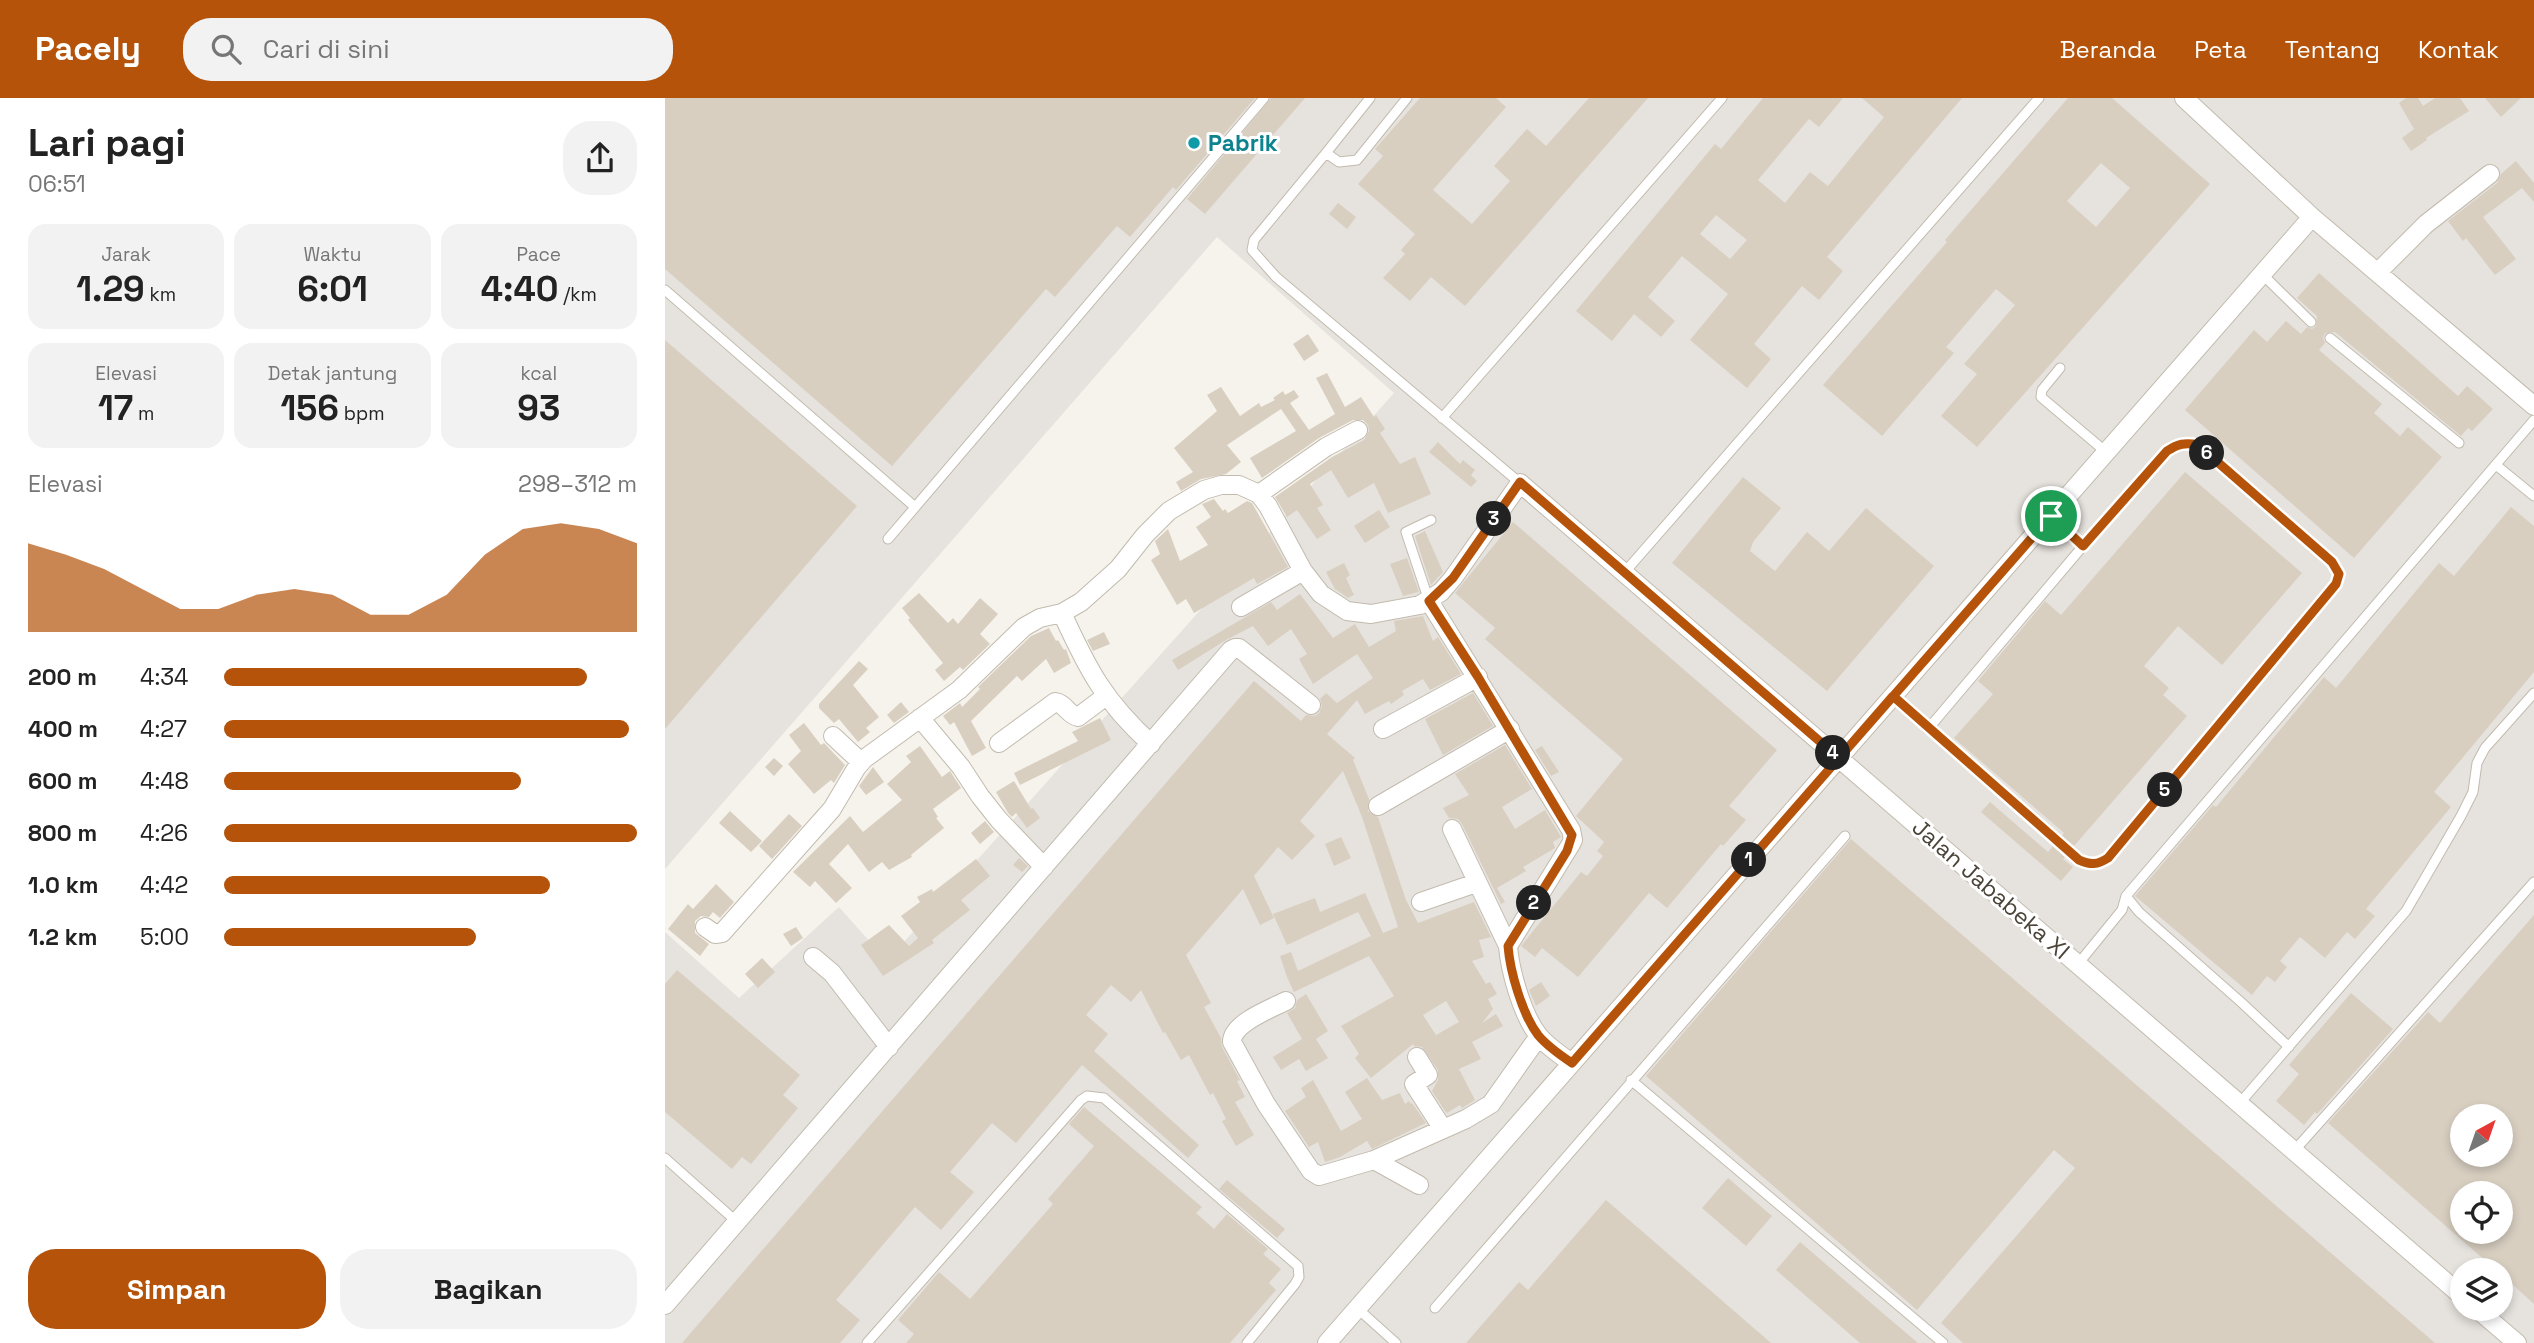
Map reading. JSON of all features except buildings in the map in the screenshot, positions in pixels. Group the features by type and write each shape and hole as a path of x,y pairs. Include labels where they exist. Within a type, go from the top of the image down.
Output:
{"street":[{"path":"2184,98 2312,217 2379,271 2534,406"},
{"path":"2379,271 2426,225 2490,174"},
{"path":"1327,1343 2312,217"},
{"path":"1259,494 1326,447 1358,430"},
{"name":"Jalan Jababeka XI","path":"1520,482 2450,1286"},
{"path":"705,927 718,935 728,927 747,902 832,809 861,762 959,691 1024,627 1039,618 1062,613 1081,602 1104,582 1157,522 1182,501 1221,485 1239,485 1259,494 1303,571 1321,594 1347,611 1371,614 1407,609 1429,601 1453,578 1520,482"},
{"path":"1241,607 1303,571"},
{"path":"1429,601 1571,830 1573,840 1508,946"},
{"path":"1062,613 1085,663 1106,696 1127,722 1151,744"},
{"path":"665,1306 1234,648 1239,648 1311,705"},
{"path":"1383,729 1478,677"},
{"path":"999,743 1055,702 1059,702 1078,717 1106,696"},
{"path":"919,718 961,768 999,820 1044,867"},
{"path":"1378,806 1510,729"},
{"path":"833,736 861,762"},
{"path":"1452,829 1508,946 1515,983 1539,1037 1572,1063"},
{"path":"1421,902 1476,883"},
{"path":"813,957 832,973 889,1047"},
{"path":"1286,1001 1238,1027 1232,1035 1232,1042 1261,1094 1315,1175 1319,1176 1374,1160 1466,1119 1493,1102 1539,1037"},
{"path":"1417,1057 1428,1075 1413,1084 1443,1129"},
{"path":"1374,1160 1419,1185"},
{"path":"2491,1321 2517,1343"}],"lane":[{"path":"888,539 1264,98"},
{"path":"1370,98 1254,240 1252,250 1276,277 1520,482"},
{"path":"1326,153 1339,162 1357,160 1407,98"},
{"path":"1442,418 1722,98"},
{"path":"1624,573 2039,98"},
{"path":"2262,274 2311,322"},
{"path":"665,290 915,507"},
{"path":"2330,338 2459,443"},
{"path":"2060,368 2042,390 2041,397 2106,452"},
{"path":"2078,964 2122,911 2126,896 2534,420"},
{"path":"1893,696 1928,729 2079,860 2091,864 2100,863 2108,858 2126,837 2338,579 2337,568 2198,445 2187,442 2176,445 2167,451 2083,546 1928,729"},
{"path":"2496,465 2534,496"},
{"path":"2051,516 2083,546"},
{"path":"1429,601 1406,532 1431,520"},
{"path":"2239,1104 2406,911 2473,792 2477,763 2485,748 2534,693"},
{"path":"1435,1308 1845,836"},
{"path":"2294,1151 2534,882"},
{"path":"2126,896 2139,912 2289,1047"},
{"path":"1632,1080 1943,1343"},
{"path":"867,1343 1081,1100 1093,1096 1104,1098 1298,1266 1299,1277 1295,1284 1247,1343"},
{"path":"665,1158 737,1222"},
{"path":"1357,1308 1396,1343"}],"shaded area":[{"path":"665,98 2534,98 2534,1343 665,1343 665,932 739,998 839,907 887,961 1394,393 1217,237 665,869"}],"place":[{"name":"Pabrik","path":"1194,143"}],"route":[{"path":"2051,516 1945,636 1839,758 1572,1063 1546,1044 1532,1026 1515,983 1508,946 1573,840 1571,830 1429,601 1453,578 1520,482 1839,758 1893,696 2079,860 2091,864 2100,863 2108,858 2336,584 2339,574 2332,562 2198,445 2187,442 2167,451 2083,546 2051,516"}]}
